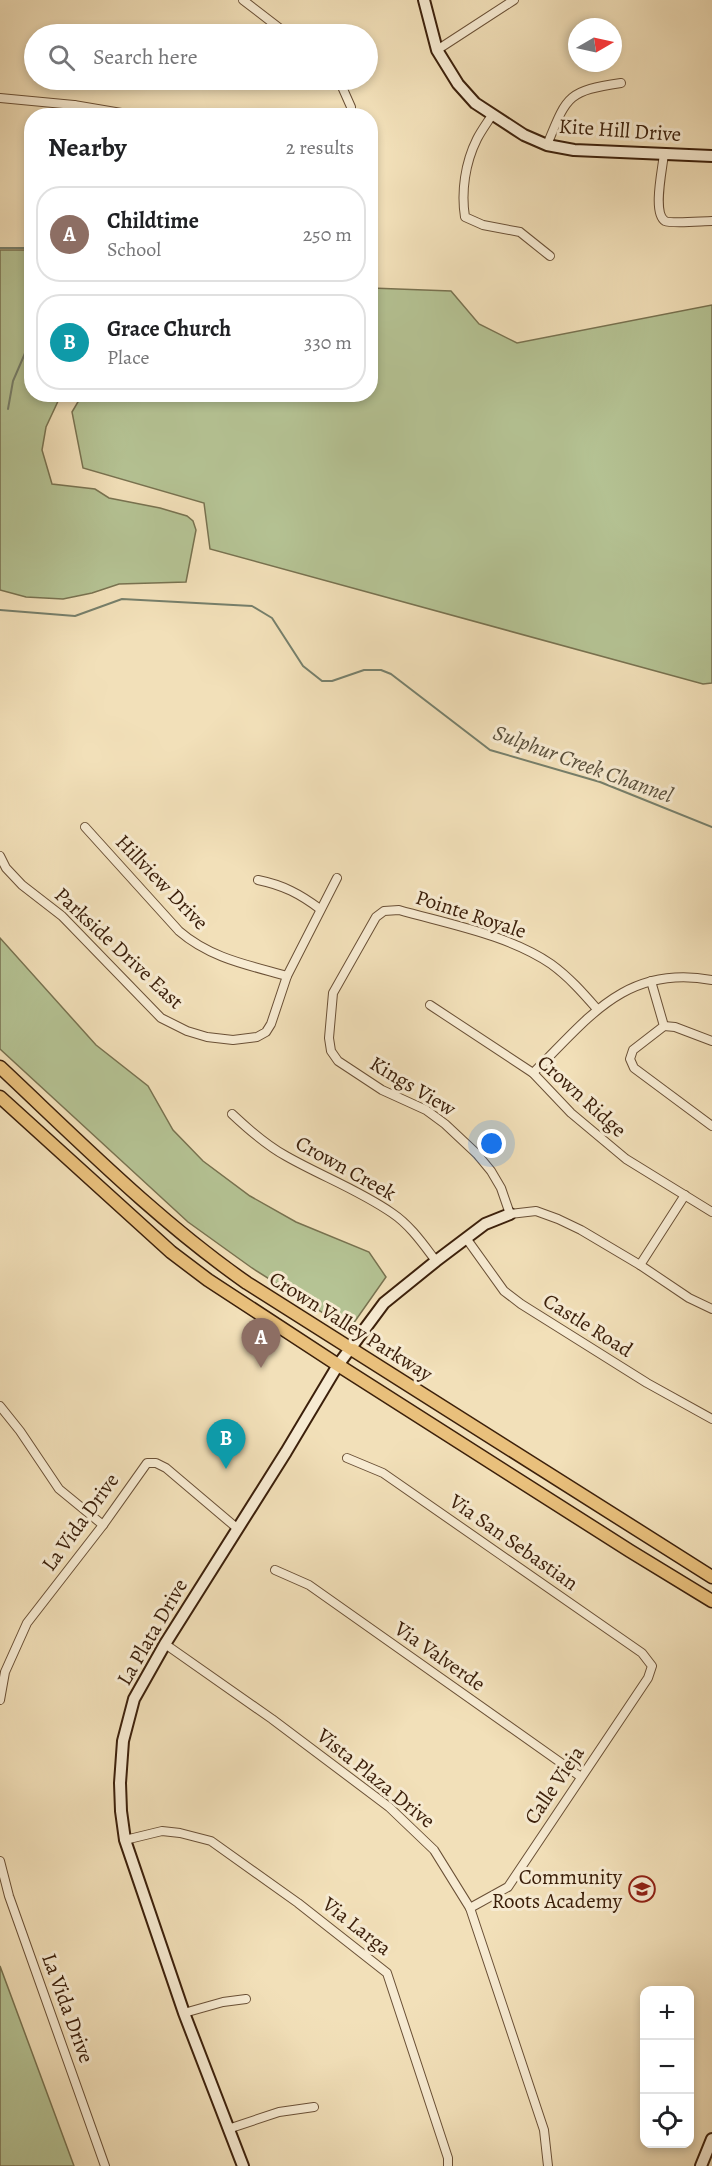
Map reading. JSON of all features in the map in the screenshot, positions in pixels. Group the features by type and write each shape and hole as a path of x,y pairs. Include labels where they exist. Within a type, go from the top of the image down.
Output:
{"main road":[{"name":"Crown Valley Parkway","path":"0,1067 180,1233 247,1283 712,1577"},
{"name":"Crown Valley Parkway","path":"0,1097 171,1252 208,1280 610,1538 712,1600"}],"street":[{"path":"243,0 274,24"},
{"name":"Kite Hill Drive","path":"424,0 437,50 458,84 475,103 524,135 547,145 574,150 712,156"},
{"path":"437,50 513,0"},
{"path":"547,145 561,111 573,95 591,87 621,83"},
{"path":"344,90 351,108"},
{"path":"0,98 92,108"},
{"path":"492,115 477,139 467,169 462,199 465,217 483,225 520,232 550,256"},
{"path":"664,153 657,208 662,217 669,222 712,221"},
{"name":"Hillview Drive","path":"85,826 179,931 193,943 218,956 287,976"},
{"name":"Parkside Drive East","path":"0,856 6,868 22,885 62,916 161,1018 188,1031 207,1037 233,1040 257,1037 266,1032 271,1024 287,976"},
{"path":"287,976 337,878"},
{"path":"258,880 278,884 298,893 320,909"},
{"name":"Pointe Royale","path":"384,911 399,910 504,940 527,950 551,964 571,980 597,1009"},
{"name":"Kings View","path":"384,911 376,917 333,993 329,1038 331,1051 338,1061 382,1089 426,1110 445,1124 477,1154 491,1171 501,1188 510,1214"},
{"path":"533,1073 597,1009 630,988 651,981 690,976 712,980"},
{"path":"651,981 664,1026"},
{"name":"Crown Ridge","path":"430,1005 533,1073 571,1113 626,1159 712,1212"},
{"path":"712,1041 675,1027 664,1026 633,1050 630,1059 634,1068 712,1126"},
{"name":"Crown Creek","path":"232,1114 249,1130 284,1155 394,1214 413,1232 436,1261"},
{"path":"640,1265 685,1195"},
{"path":"510,1214 536,1211 558,1219 581,1230 640,1265 689,1298 712,1309"},
{"name":"La Plata Drive","path":"243,2166 184,2013 125,1840 120,1783 123,1741 134,1699 165,1644 338,1365 384,1303 485,1224 510,1214"},
{"name":"Castle Road","path":"466,1238 504,1291 521,1304 647,1383 712,1419"},
{"path":"0,1406 20,1431 59,1489 103,1525"},
{"name":"Via San Sebastian","path":"347,1458 383,1473 642,1653 652,1666"},
{"name":"La Vida Drive","path":"0,1700 5,1672 27,1623 103,1525 147,1463 156,1463 166,1468 238,1529"},
{"name":"Via Valverde","path":"275,1570 309,1585 581,1777"},
{"name":"Vista Plaza Drive","path":"165,1644 272,1719 389,1807 434,1850 470,1908 544,2130 548,2166"},
{"name":"Calle Vieja","path":"470,1908 508,1887 648,1678 652,1666"},
{"name":"Via Larga","path":"125,1840 162,1831 212,1841 387,1973 448,2158 448,2166"},
{"name":"La Vida Drive","path":"0,1861 9,1896 105,2166"},
{"path":"184,2013 223,2002 246,2000"},
{"path":"228,2129 279,2112 314,2107"},
{"path":"701,2166 712,2139"}],"green space":[{"path":"0,250 24,250 24,402 58,402 46,427 42,450 52,484 95,489 109,498 187,516 193,521 196,530 186,582 119,584 63,599 26,597 0,590"},
{"path":"378,288 451,291 479,324 517,343 712,305 712,683 703,684 210,549 204,503 83,468 72,412 78,402 378,402"},
{"path":"0,938 96,1045 148,1086 173,1130 203,1161 250,1196 296,1222 369,1252 386,1277 353,1324 342,1325 252,1268 188,1222 0,1049"},
{"path":"0,1966 74,2166 0,2166"}],"waterway":[{"path":"0,248 24,248"},
{"path":"8,409 13,381 24,356"},
{"name":"Sulphur Creek Channel","path":"0,610 75,616 122,599 252,606 272,618 303,666 322,681 332,681 364,670 381,670 391,674 490,750 600,782 712,827"}],"place":[{"name":"Childtime","path":"261,1368"},
{"name":"Grace Church","path":"226,1469"},
{"name":"Community Roots Academy","path":"642,1889"}]}
